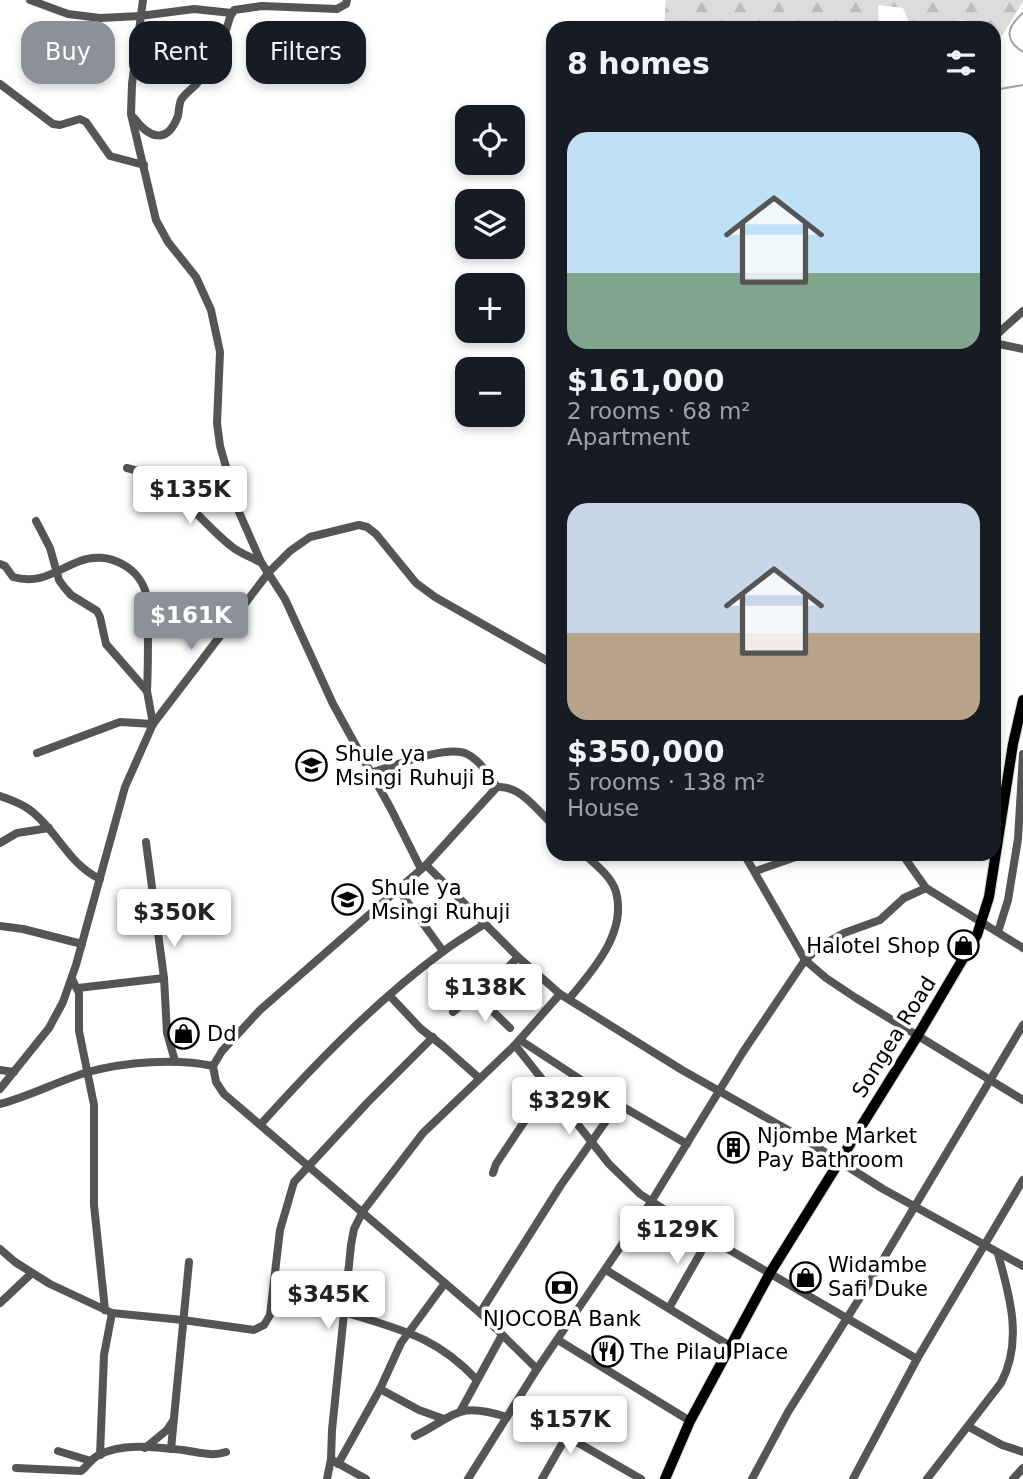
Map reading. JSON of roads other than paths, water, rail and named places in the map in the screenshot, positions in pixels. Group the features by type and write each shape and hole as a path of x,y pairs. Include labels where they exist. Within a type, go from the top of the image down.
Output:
{"highway":[{"name":"Songea Road","path":"1001,833 1023,700"},
{"name":"Songea Road","path":"665,1479 690,1421 770,1273 970,949 983,923 996,861"}],"street":[{"path":"30,0 68,14 87,17 140,16 194,9 233,11 262,6 334,9 342,7 347,0"},
{"path":"139,21 143,0"},
{"path":"230,21 234,0"},
{"path":"0,84 46,120 60,125 80,119 86,122 110,156 144,165"},
{"path":"132,84 131,114 156,220 168,242 196,277 211,310 220,352 217,423 220,446 239,512 261,562 285,599 322,683 424,867 560,994 914,1207 1023,1266"},
{"path":"131,114 147,134 154,136 167,131 176,119 181,100 196,84"},
{"path":"1001,331 1023,311"},
{"path":"1001,344 1023,349"},
{"path":"127,468 155,477 231,546 261,562"},
{"path":"36,522 50,548 59,580 71,595 97,611 106,644 147,691"},
{"path":"0,1089 49,1028 72,979 125,787 153,724 269,572 290,551 310,537 359,524 367,527 376,534 416,583 435,597 546,660"},
{"path":"0,564 17,578 38,578 57,573 80,561 103,556 123,565 135,576 148,600 150,652 147,691 153,724"},
{"path":"37,753 120,722 153,724"},
{"path":"370,773 456,751 466,753 476,761 496,788"},
{"path":"998,932 1008,900 1020,839 1023,754"},
{"path":"537,1369 480,1313 224,1094 216,1082 213,1066 222,1051 260,1010 424,867 496,788 511,788 546,818"},
{"path":"0,796 30,809 80,867 100,879"},
{"path":"0,843 18,834 49,828"},
{"path":"146,842 164,978 167,1033 175,1061"},
{"path":"569,999 605,951 614,934 616,892 611,882 591,861"},
{"path":"749,861 805,960 825,978 1023,1100"},
{"path":"756,871 784,861"},
{"path":"907,861 926,888 1023,948"},
{"path":"468,1479 537,1369 651,1202 774,1004 805,960 824,944 844,933 880,920 904,898 926,888"},
{"path":"398,889 443,951"},
{"path":"261,1124 320,1060 390,996 443,951 486,923"},
{"path":"0,926 82,943"},
{"path":"453,1012 467,1000 479,998 518,957"},
{"path":"78,988 164,978"},
{"path":"72,979 78,988 79,1031 94,1105 94,1205 109,1312 103,1366 100,1455"},
{"path":"335,1462 333,1410 354,1229 363,1211 424,1133 517,1042 560,994"},
{"path":"390,996 421,1029 479,1079"},
{"path":"479,998 510,1028"},
{"path":"752,1479 788,1412 848,1318 1023,1025"},
{"path":"0,1249 50,1284 109,1312 254,1331 264,1325 270,1315 280,1230 294,1182 433,1037"},
{"path":"517,1042 548,1090 592,1143 620,1176 651,1202 917,1359"},
{"path":"517,1042 687,1144"},
{"path":"0,1104 87,1072 106,1068 175,1061 213,1066"},
{"path":"0,1070 14,1072"},
{"path":"493,1173 531,1110 548,1090"},
{"path":"480,1313 561,1185 618,1104"},
{"path":"853,1479 917,1359 986,1247 1023,1180"},
{"path":"670,1308 709,1238"},
{"path":"927,1479 1002,1382 1009,1367 1013,1351 1009,1291 998,1254"},
{"path":"171,1449 189,1262"},
{"path":"606,1270 730,1346"},
{"path":"0,1303 32,1273"},
{"path":"327,1479 380,1389 408,1331 445,1283"},
{"path":"344,1312 408,1331 448,1353 476,1379"},
{"path":"461,1410 502,1335"},
{"path":"558,1340 690,1421"},
{"path":"380,1389 419,1410 444,1419"},
{"path":"514,1406 642,1479"},
{"path":"415,1436 461,1410 486,1410 507,1417"},
{"path":"145,1448 167,1430 176,1417"},
{"path":"969,1427 1002,1445 1023,1452"},
{"path":"542,1479 566,1437"},
{"path":"16,1468 81,1471 100,1455 115,1450 145,1448 211,1454 226,1452"},
{"path":"58,1451 91,1461"},
{"path":"335,1462 366,1479"},
{"path":"1013,1479 1023,1468"}],"waterway":[{"path":"1023,13 1013,23 1009,33 1012,42 1023,52"},
{"path":"1001,89 1023,85"}],"place":[{"name":"Shule ya Msingi Ruhuji B","path":"312,766"},
{"name":"Shule ya Msingi Ruhuji","path":"348,900"},
{"name":"Halotel Shop","path":"963,946"},
{"name":"Dd","path":"184,1034"},
{"name":"Njombe Market Pay Bathroom","path":"734,1148"},
{"name":"Widambe Safi Duke","path":"805,1277"},
{"name":"NJOCOBA Bank","path":"562,1287"},
{"name":"The Pilau Place","path":"607,1352"}]}
